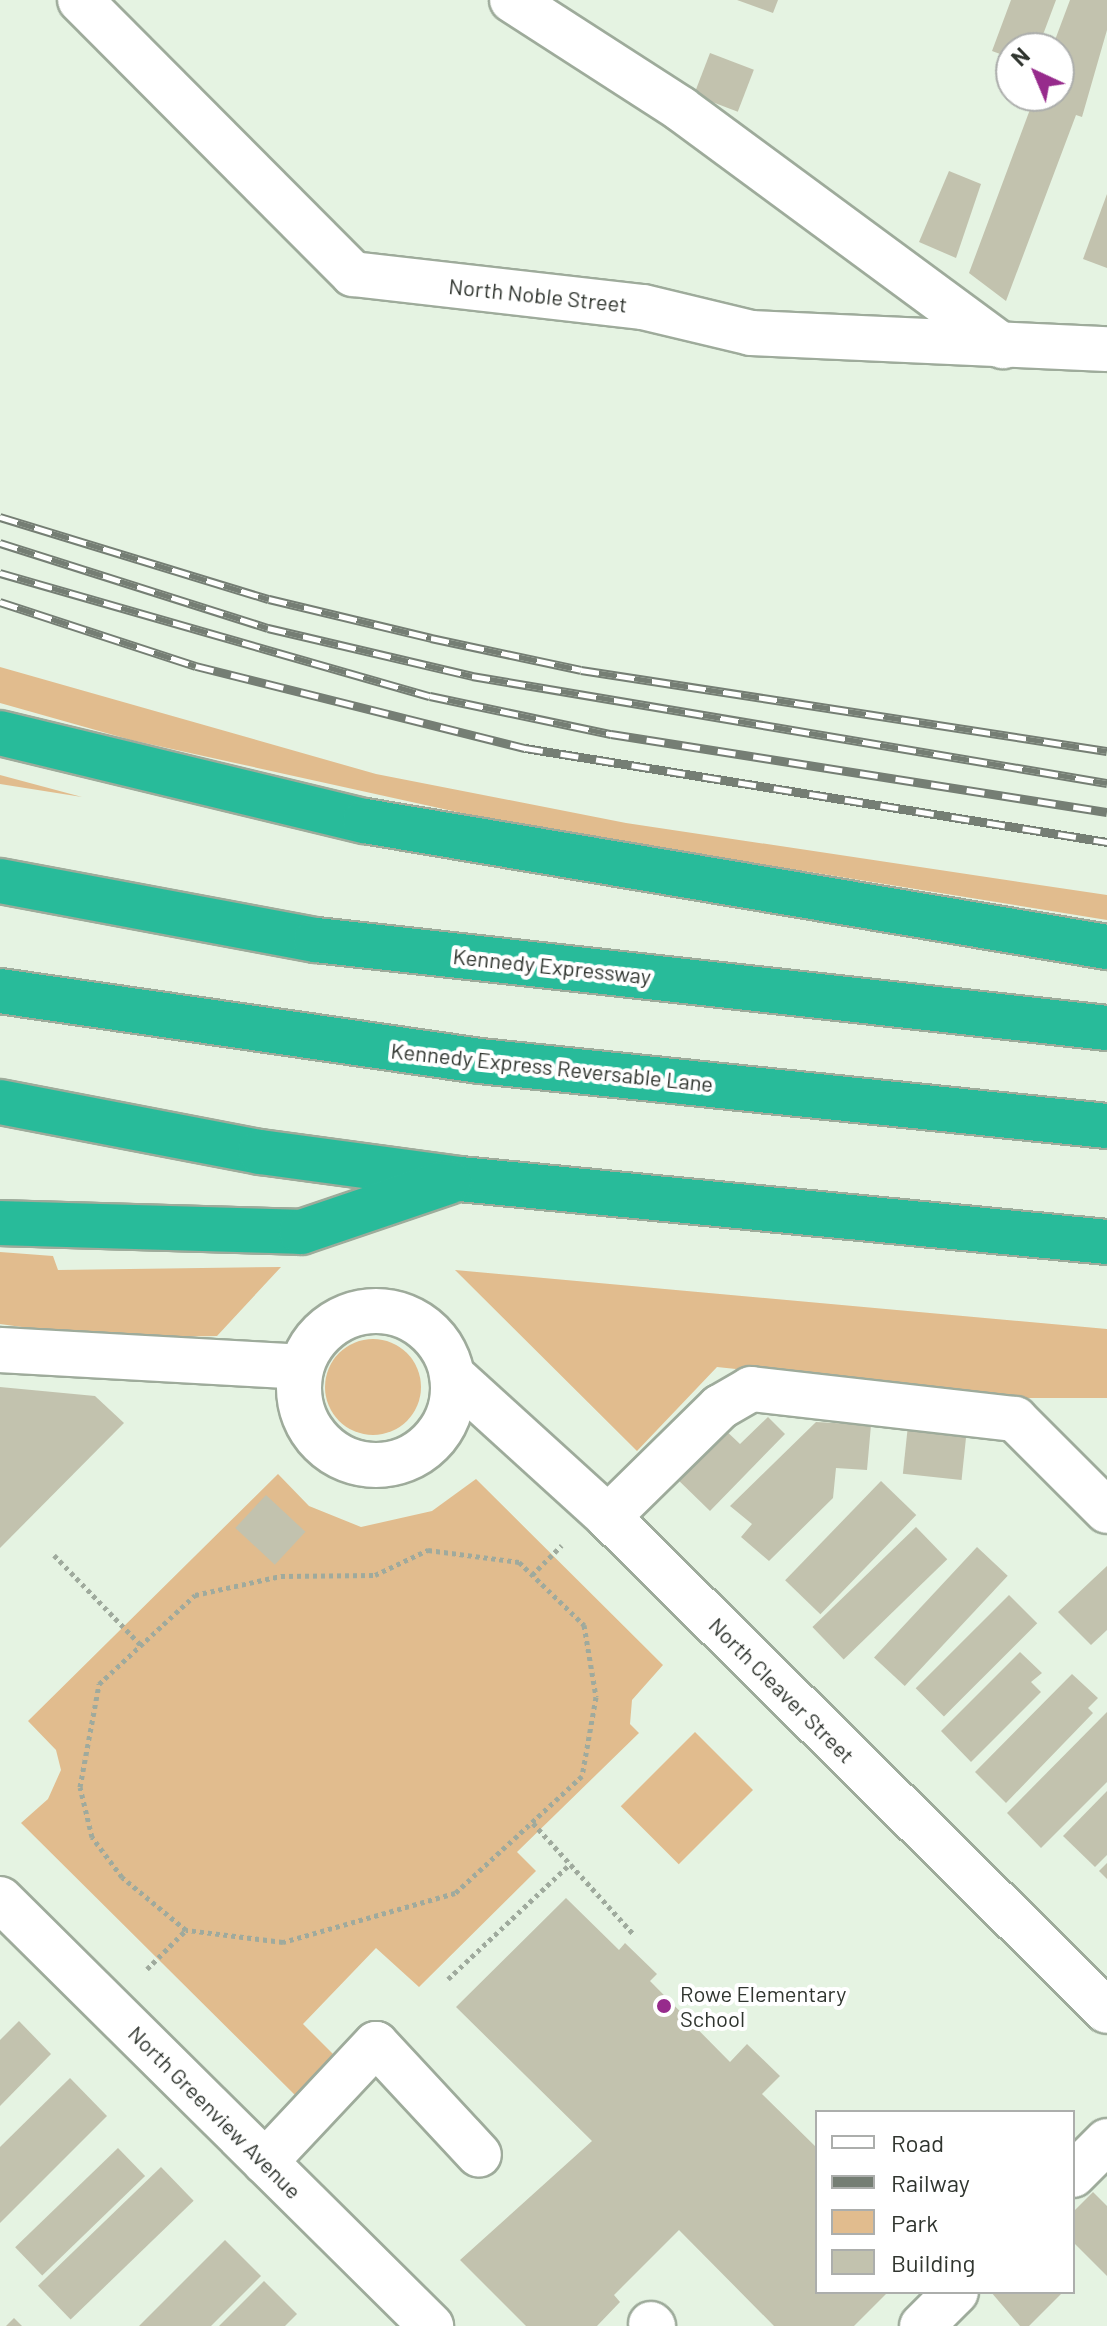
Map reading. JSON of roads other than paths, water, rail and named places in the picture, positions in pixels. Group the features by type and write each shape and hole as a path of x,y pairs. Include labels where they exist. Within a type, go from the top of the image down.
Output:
{"highway":[{"path":"0,733 365,821 1107,947"},
{"name":"Kennedy Expressway","path":"0,881 316,940 1107,1028"},
{"name":"Kennedy Express Reversable Lane","path":"0,991 480,1061 1107,1126"},
{"path":"0,1102 260,1152 460,1179 1107,1242"},
{"path":"0,1223 301,1232 460,1179"}],"street":[{"name":"North Noble Street","path":"80,0 353,274 643,307 751,333 1107,349"},
{"path":"512,0 681,109 1003,346"},
{"name":"North Cleaver Street","path":"301,1367 327,1328 369,1310 423,1327 452,1375 608,1517 1107,2011"},
{"path":"0,1350 301,1367 298,1392 316,1438 335,1454 383,1465 408,1459 444,1424 452,1375"},
{"path":"608,1517 720,1407 751,1389 1015,1419 1107,1511"},
{"name":"North Greenview Avenue","path":"0,1899 431,2326"},
{"path":"265,2162 376,2044 479,2155"},
{"path":"1075,2173 1107,2141"},
{"path":"925,2325 954,2294"}],"railway":[{"path":"0,517 269,599 581,670 1107,751"},
{"path":"0,543 268,628 472,676 1107,783"},
{"path":"0,573 430,696 611,734 1107,812"},
{"path":"0,602 196,666 525,748 1107,842"}],"place":[{"name":"Rowe Elementary School","path":"664,2006"}]}
